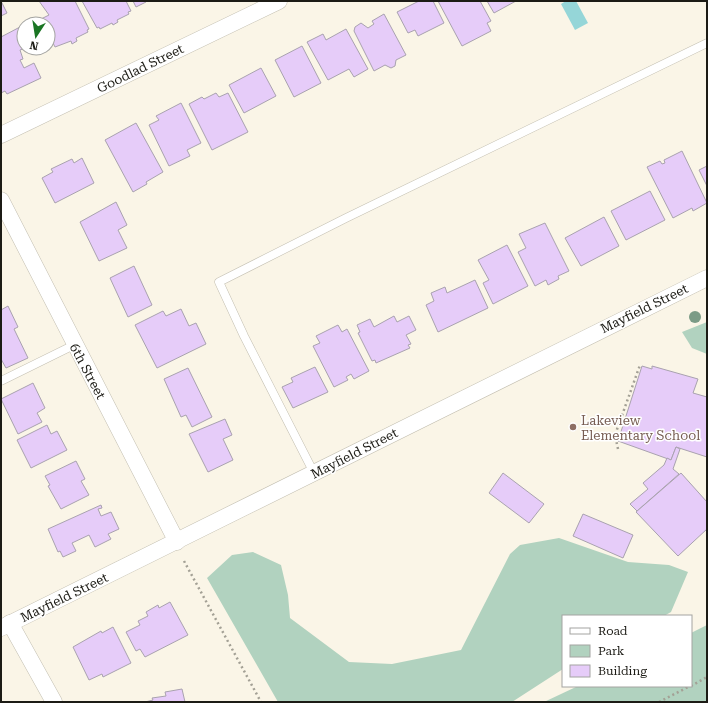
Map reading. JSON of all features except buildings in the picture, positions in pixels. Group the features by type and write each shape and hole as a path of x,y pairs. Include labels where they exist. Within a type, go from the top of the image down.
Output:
{"street":[{"name":"Goodlad Street","path":"1,135 279,1"},
{"name":"6th Street","path":"1,200 74,345 177,542"},
{"name":"Mayfield Street","path":"6,626 707,278"},
{"path":"6,626 54,702"}],"lane":[{"path":"314,473 244,336 219,282 346,218 707,43"},
{"path":"1,381 74,345"}],"path":[{"path":"618,449 615,435 640,365"},
{"path":"184,561 261,702"},
{"path":"692,685 707,677"},
{"path":"659,702 689,687"}],"green space":[{"path":"707,322 707,354 692,348 682,332"},
{"path":"559,538 628,562 669,565 688,572 671,612 666,615 562,615 562,670 512,702 278,702 207,578 232,555 253,552 281,565 288,595 290,618 349,662 392,664 461,650 510,554 520,545"},
{"path":"707,625 707,702 544,702 576,687 692,687 692,632"}],"water":[{"path":"566,1 576,1 588,23 575,30 561,4"}],"place":[{"name":"Lakeview Elementary School","path":"573,427"}]}
